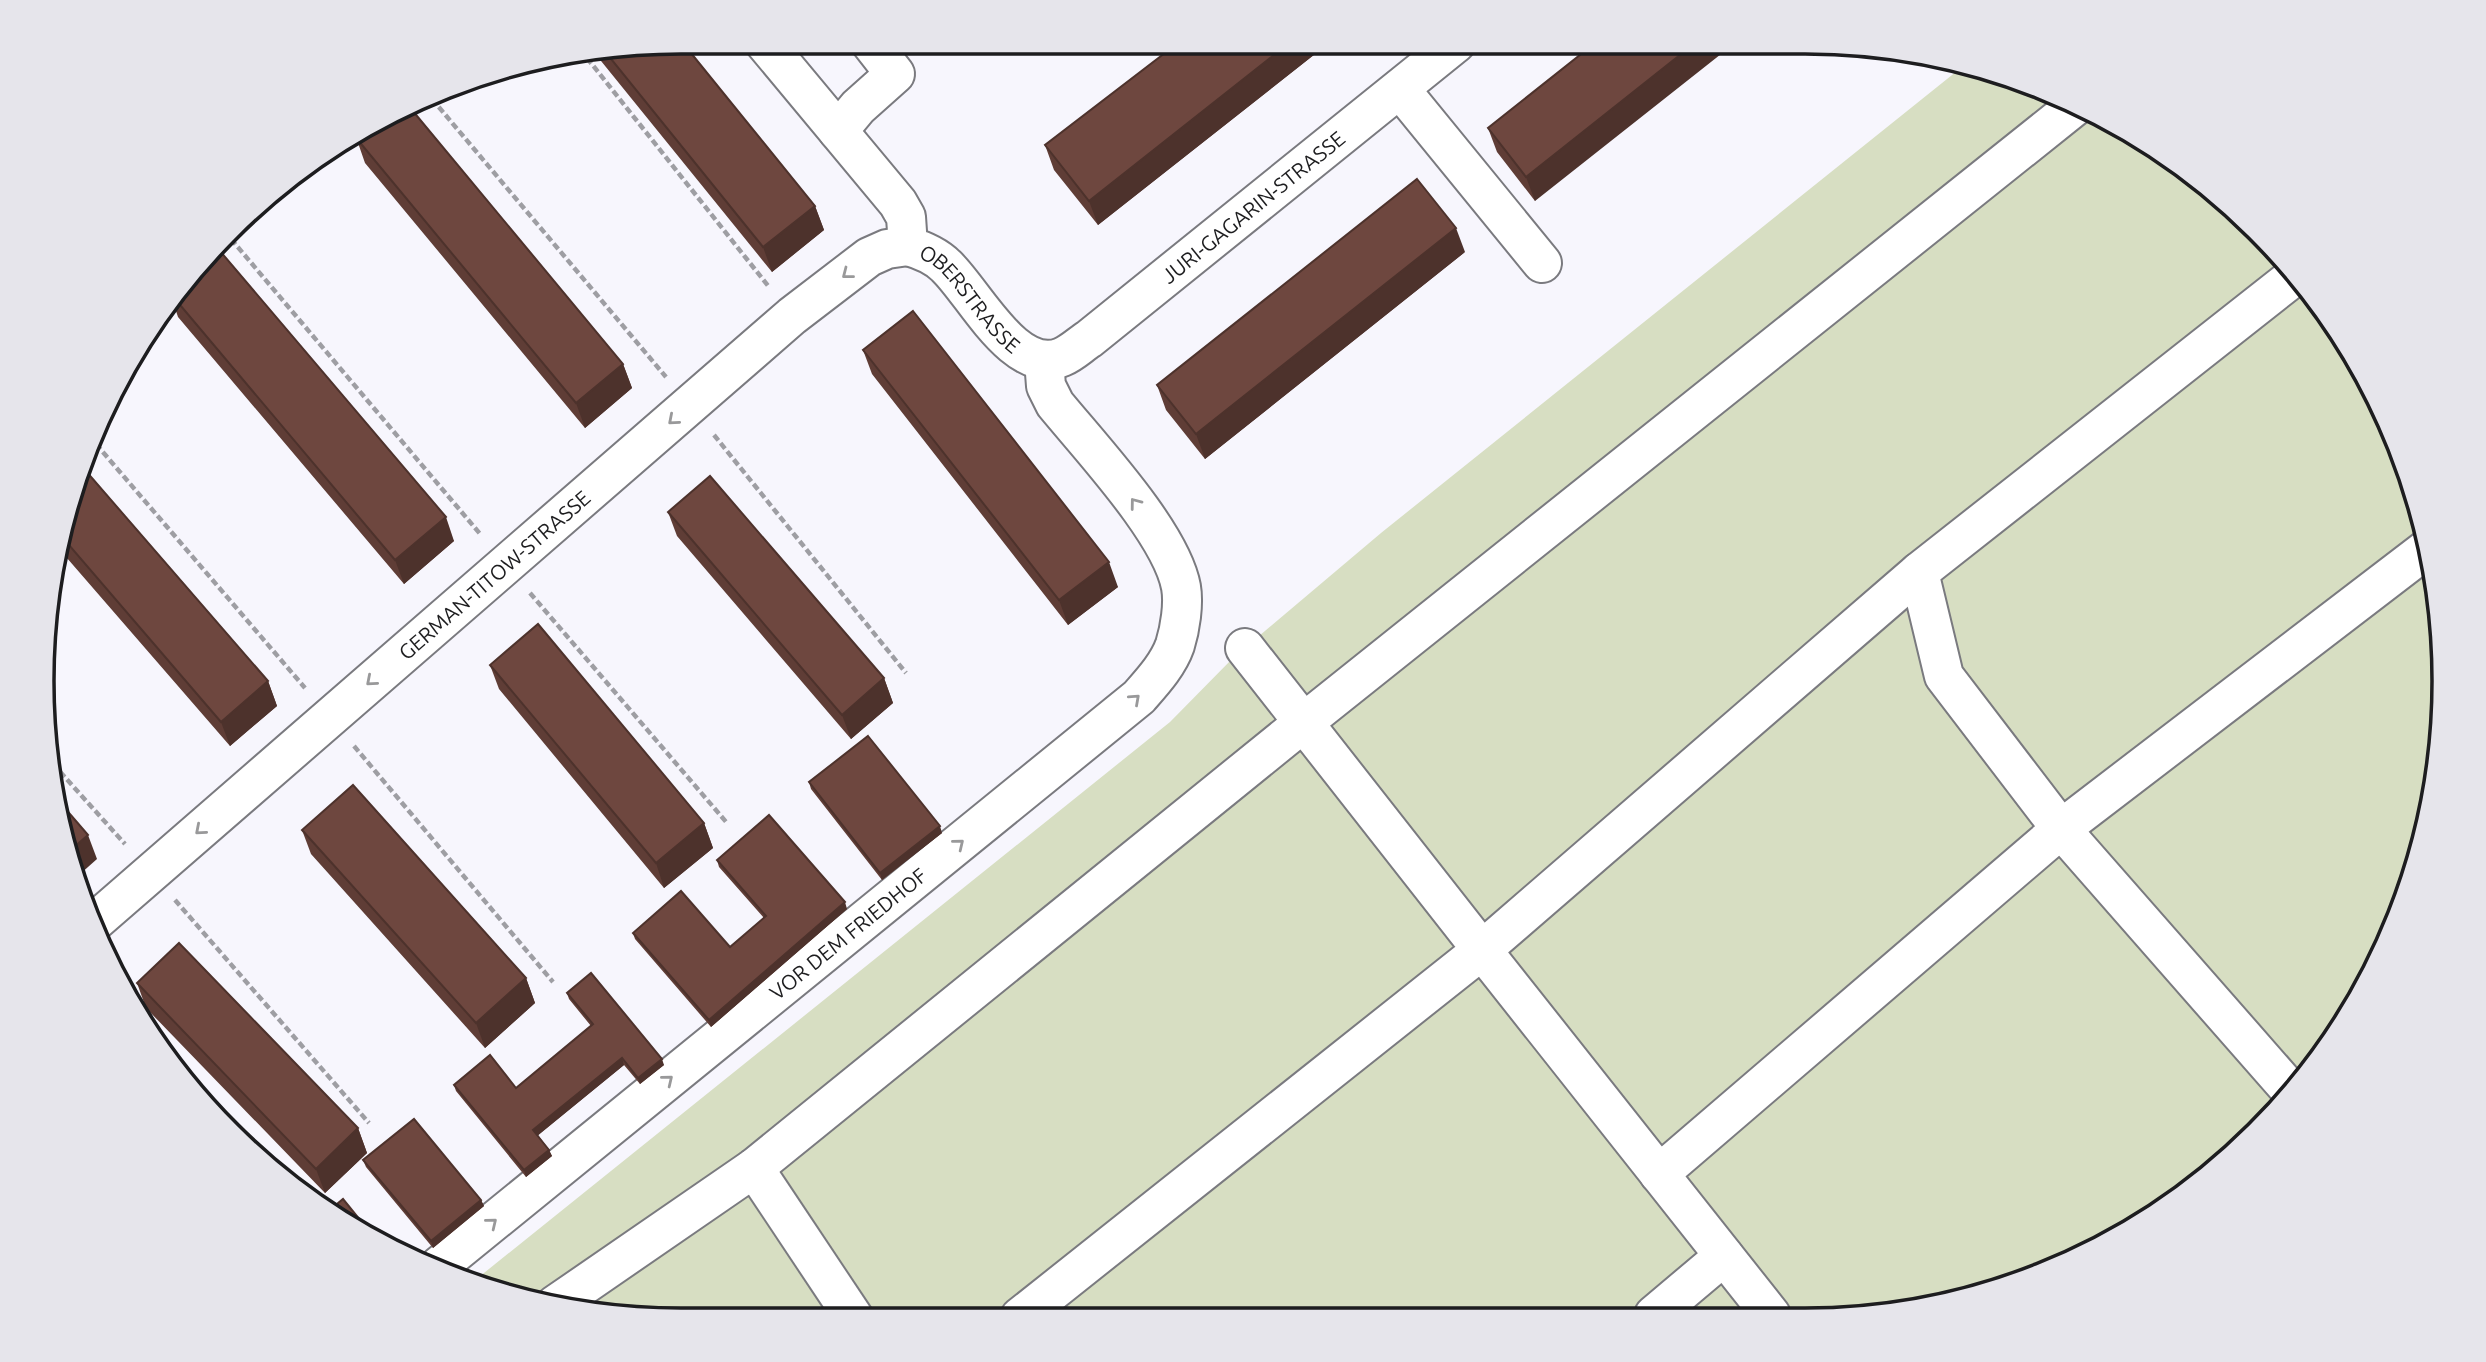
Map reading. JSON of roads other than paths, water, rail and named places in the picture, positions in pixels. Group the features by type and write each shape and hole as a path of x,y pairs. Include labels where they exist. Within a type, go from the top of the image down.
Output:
{"street":[{"name":"OBERSTRASSE","path":"774,54 898,202 906,217 908,246 927,251 946,265 1007,340 1025,354 1044,360 1046,386 1055,404 1138,506 1173,559"},
{"path":"838,131 858,107 895,74 879,54"},
{"name":"JURI-GAGARIN-STRASSE","path":"1044,360 1062,358 1089,339 1400,89 1433,54"},
{"path":"1400,89 1542,263"},
{"path":"566,1297 754,1168 1303,723 2067,112"},
{"name":"GERMAN-TITOW-STRASSE","path":"100,916 792,316 869,257 887,248 908,246"},
{"path":"1031,1308 1482,950 1919,572 2287,282"},
{"path":"1659,1174 2061,829 2419,555"},
{"name":"VOR DEM FRIEDHOF","path":"445,1261 1139,697 1161,672 1175,646 1182,589 1173,559"},
{"path":"1919,572 1944,676 2061,829 2285,1084"},
{"path":"1245,648 1765,1308"},
{"path":"754,1168 847,1308"},
{"path":"1662,1308 1724,1256"}]}
